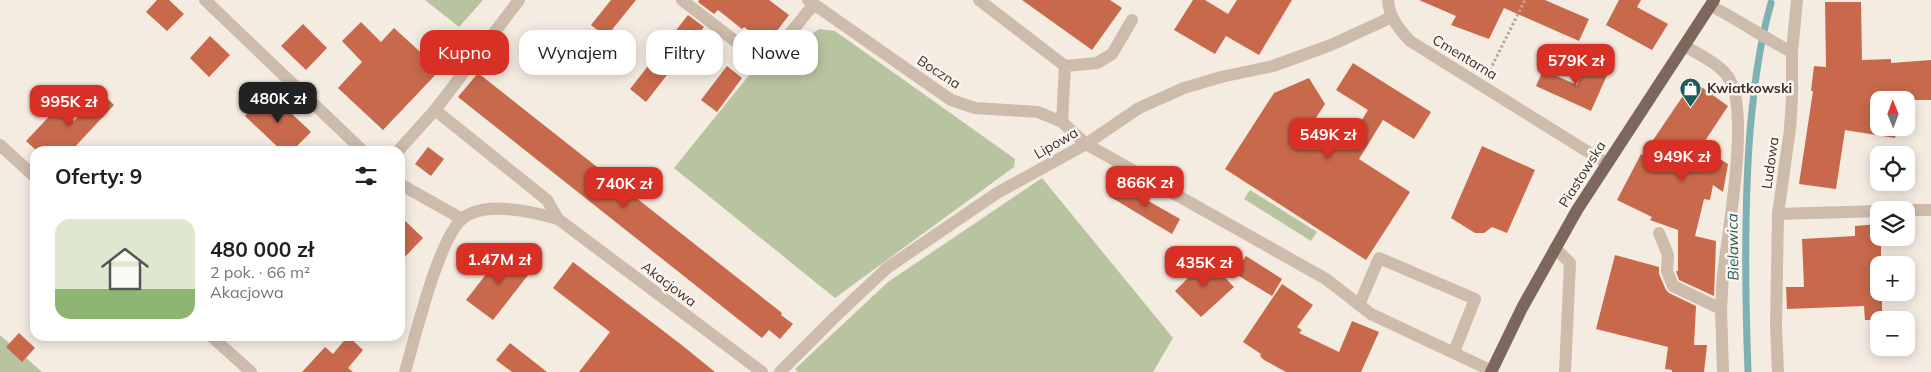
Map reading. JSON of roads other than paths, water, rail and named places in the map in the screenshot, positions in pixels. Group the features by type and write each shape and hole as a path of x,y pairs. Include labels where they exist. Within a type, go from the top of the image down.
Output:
{"main road":[{"name":"Piastowska","path":"1492,371 1504,342 1555,248 1606,163 1712,3"}],"street":[{"path":"205,0 358,146"},
{"path":"403,146 435,110 519,0"},
{"name":"Boczna","path":"682,0 765,64 811,2 951,100 975,108 1038,112 1062,122 1086,144 1326,279 1371,314 1492,371"},
{"path":"979,0 1065,66 1097,63 1112,54 1132,20"},
{"path":"1388,0 1392,17"},
{"name":"Ludowa","path":"1778,372 1776,327 1778,214 1790,129 1792,52 1797,0"},
{"path":"1712,3 1771,41 1792,52"},
{"name":"Lipowa","path":"780,372 887,268 997,193 1086,144 1139,108 1184,88 1221,77 1273,66 1331,45 1392,17"},
{"name":"Cmentarna","path":"1392,17 1400,31 1410,41 1606,163"},
{"path":"1685,46 1723,72 1730,80 1738,105 1732,214 1724,269 1721,309 1723,372"},
{"path":"1062,122 1065,66"},
{"name":"Akacjowa","path":"435,110 547,200 558,219"},
{"path":"0,145 30,172"},
{"path":"405,187 462,219 448,238 439,259 405,372"},
{"name":"Akacjowa","path":"462,219 470,214 486,210 507,209 534,212 558,219 762,372"},
{"path":"1915,210 1931,210"},
{"path":"1778,214 1870,211"},
{"path":"1659,233 1668,255 1667,271 1673,286 1721,309"},
{"path":"1555,248 1570,262 1565,372"},
{"path":"1359,304 1379,258 1475,300 1454,352"},
{"path":"217,341 251,372"}],"waterway":[{"name":"Bielawica","path":"1748,372 1746,312 1748,161 1758,67 1771,3"}],"place":[{"name":"Kwiatkowski","path":"1691,107"}]}
